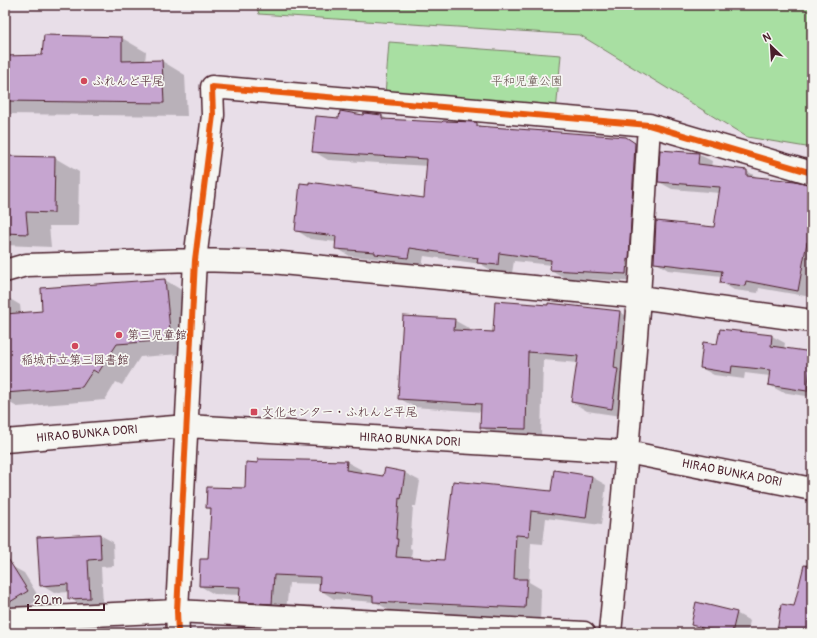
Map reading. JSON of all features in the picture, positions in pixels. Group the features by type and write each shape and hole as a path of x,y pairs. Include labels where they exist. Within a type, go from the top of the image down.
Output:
{"street":[{"path":"178,633 177,611 195,260 213,116 212,87 649,125 812,174"},
{"path":"610,633 627,452 639,297 649,125"},
{"path":"5,271 26,265 195,260 271,262 639,297 812,321"},
{"name":"HIRAO BUNKA DORI","path":"5,441 187,426 627,452 812,489"},
{"path":"5,622 10,619 177,611 584,633"}],"green space":[{"path":"256,5 812,5 812,148 747,137 580,35 259,14"},
{"name":"平和児童公園","path":"389,42 561,55 556,113 385,95"}],"building":[{"name":"ふれんど平尾","path":"44,35 122,37 122,61 162,60 164,103 5,101 5,56 42,55"},
{"path":"340,111 363,115 364,113 382,115 382,119 476,122 477,126 626,137 635,143 629,260 627,259 626,274 550,270 551,260 499,253 498,265 477,263 478,258 410,248 408,258 375,254 375,252 335,249 336,236 295,231 300,183 309,184 309,182 424,198 427,159 312,152 316,116 339,118"},
{"path":"660,150 699,153 698,164 747,170 747,176 795,181 812,185 812,242 807,242 798,291 746,281 745,286 720,283 722,271 654,263 656,221 714,227 720,187 658,182"},
{"path":"5,156 55,157 54,213 26,212 28,234 5,233"},
{"path":"165,279 171,340 117,344 98,373 93,370 82,387 5,393 5,314 42,311 41,288"},
{"path":"495,301 548,305 548,303 620,311 614,368 618,369 612,409 571,402 578,356 528,352 526,429 480,428 481,404 398,399 403,316 455,319 454,330 493,332"},
{"path":"720,329 772,335 771,346 812,352 807,391 768,385 770,370 732,366 731,373 700,368 703,342 717,344"},
{"path":"258,459 347,461 346,470 383,476 385,468 405,472 401,499 399,498 396,557 444,560 453,481 551,491 554,470 592,476 586,518 531,511 529,536 516,535 514,579 527,579 525,608 373,602 373,596 319,591 320,577 274,575 272,604 239,602 240,587 199,586 200,559 208,559 211,508 206,508 207,487 245,488 246,462 258,463"},
{"path":"100,534 101,559 88,560 90,598 68,599 68,584 40,586 37,537"},
{"path":"5,554 28,591 5,605"},
{"path":"804,565 812,566 812,633 777,633 781,604 794,606"},
{"path":"696,602 737,612 732,633 722,633 691,625"},
{"path":"238,627 270,629 270,633 238,633"}],"cycle path":[{"path":"178,633 177,611 195,260 213,115 212,87 649,125 812,173"}],"place":[{"name":"ふれんど平尾","path":"84,81"},
{"name":"第三児童館","path":"119,335"},
{"name":"稲城市立第三図書館","path":"75,346"},
{"name":"文化センター・ふれんど平尾","path":"254,412"}]}
